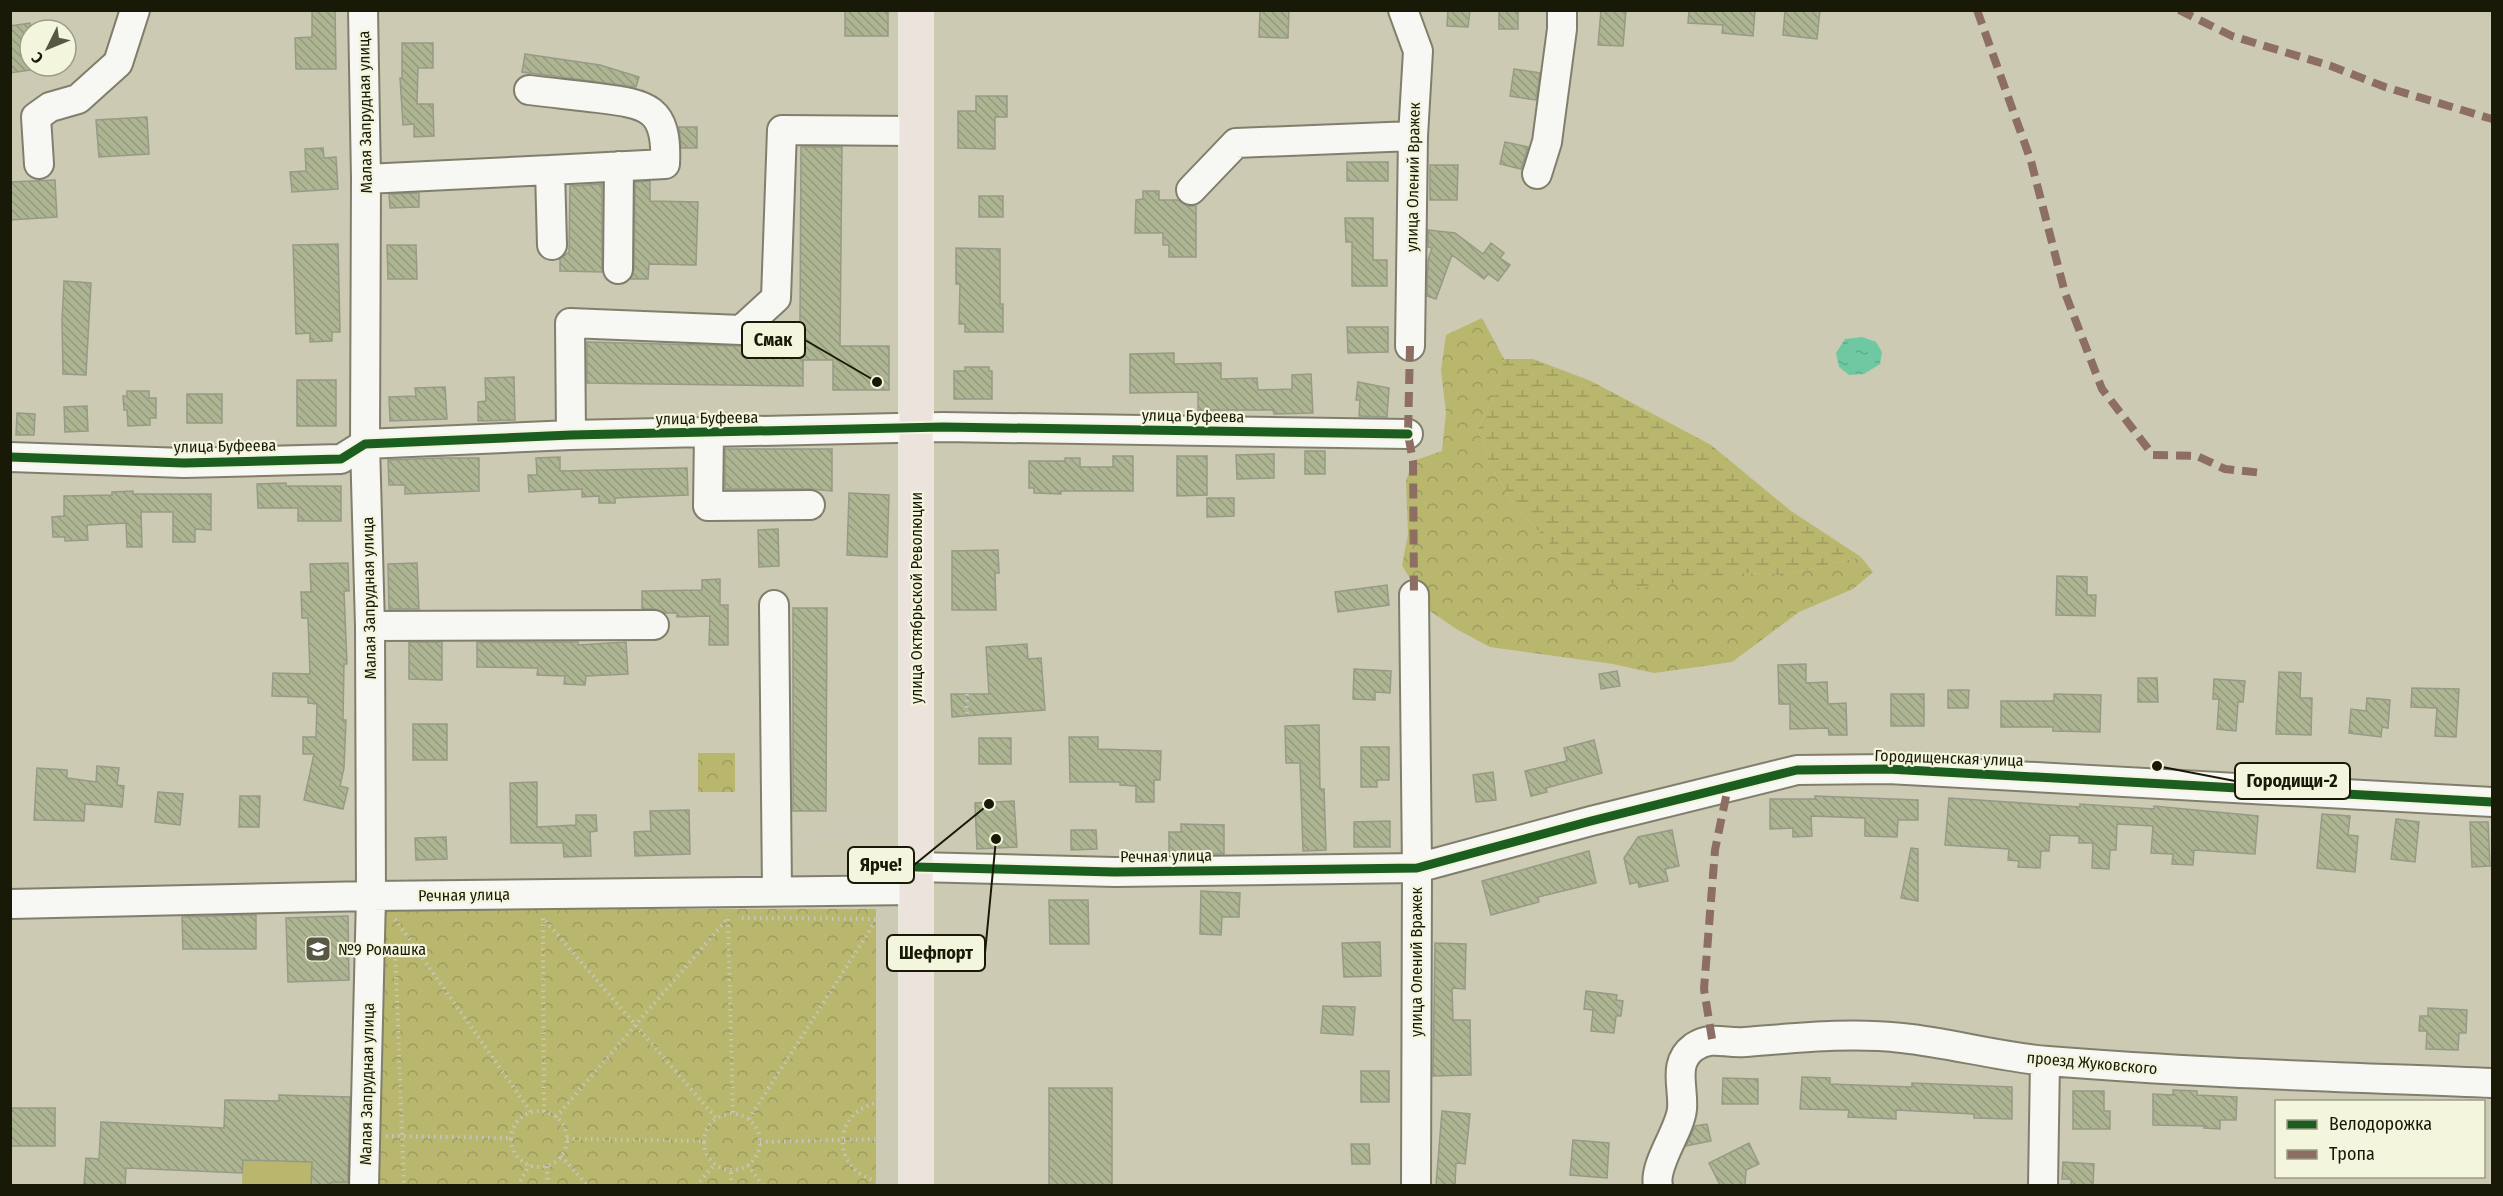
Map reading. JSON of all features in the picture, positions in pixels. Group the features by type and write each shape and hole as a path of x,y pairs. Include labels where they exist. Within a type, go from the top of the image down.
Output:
{"main road":[{"name":"улица Октябрьской Революции","path":"916,10 916,1185"}],"street":[{"path":"39,164 36,117 50,108 78,99 118,63 135,10"},
{"name":"Малая Запрудная улица","path":"363,10 366,179 365,444 370,626 371,896 364,1185"},
{"name":"улица Олений Вражек","path":"1403,10 1418,51 1413,136 1410,346"},
{"path":"1537,174 1547,142 1562,29 1562,10"},
{"path":"366,179 665,164 664,132 653,113 635,103 528,90"},
{"path":"571,435 570,323 741,330 777,298 782,130 916,130"},
{"path":"1191,190 1236,143 1413,136"},
{"path":"618,269 619,166"},
{"path":"550,170 552,245"},
{"name":"улица Буфеева","path":"10,457 184,463 341,459 365,444 571,435 916,428 1408,434"},
{"path":"709,433 708,506 810,505"},
{"name":"улица Олений Вражек","path":"1414,595 1417,868 1416,1185"},
{"path":"774,605 777,890"},
{"path":"370,626 654,625"},
{"name":"Городищенская улица","path":"1417,868 1591,821 1797,770 1888,769 2493,802"},
{"name":"Речная улица","path":"10,904 777,890 916,878 1115,872 1417,868"},
{"name":"проезд Жуковского","path":"1658,1185 1661,1166 1682,1110 1680,1071 1684,1057 1694,1047 1712,1039 1731,1043 1821,1036 1901,1038 2045,1061 2205,1071 2493,1083"},
{"path":"2043,1185 2045,1061"}],"path":[{"path":"776,833 890,832"},
{"path":"394,929 394,918 531,1112"},
{"path":"544,1112 543,918 716,1119"},
{"path":"556,1117 728,918 733,1114"},
{"path":"749,1119 877,919"},
{"path":"395,940 404,1185"},
{"path":"883,1182 871,1181 854,1170 844,1152 843,1140 848,1121 855,1113 873,1103 884,1102"},
{"path":"531,1112 544,1112 556,1117 562,1123 567,1139 561,1156 547,1166 530,1165 516,1155 511,1138 517,1122 531,1112"},
{"path":"733,1114 749,1119 759,1134 759,1151 748,1165 731,1170 715,1164 705,1150 704,1141 710,1125 716,1119 733,1114"},
{"path":"365,1136 511,1138"},
{"path":"567,1139 704,1141"},
{"path":"760,1142 883,1139"},
{"path":"561,1156 588,1185"},
{"path":"696,1185 715,1164"},
{"path":"517,1185 530,1165"},
{"path":"748,1165 763,1185"},
{"path":"547,1166 548,1185"},
{"path":"731,1170 731,1185"}],"green space":[{"path":"1482,318 1504,359 1495,394 1478,429 1490,466 1513,503 1569,565 1593,580 1697,579 1741,573 1785,575 1861,557 1873,572 1853,589 1799,612 1732,662 1654,673 1613,664 1490,647 1458,630 1427,609 1402,565 1408,535 1406,481 1413,461 1442,451 1446,413 1441,370 1446,335"},
{"path":"1504,359 1533,359 1591,381 1711,445 1791,511 1861,557 1785,575 1741,573 1639,588 1593,580 1569,565 1513,503 1490,466 1478,429 1495,394"},
{"path":"698,753 735,753 735,792 698,792"},
{"path":"375,909 876,909 876,1185 375,1185"},
{"path":"279,1095 354,1097 352,1185 242,1185 243,1129 224,1128 225,1100 279,1101"}],"water":[{"path":"1862,337 1876,342 1882,352 1880,364 1864,374 1849,375 1839,367 1836,353 1845,339"}],"building":[{"path":"312,10 335,10 336,69 296,69 295,38 312,37"},
{"path":"845,10 888,10 888,36 845,36"},
{"path":"1260,10 1289,10 1288,38 1259,37"},
{"path":"1448,10 1470,10 1468,27 1447,26"},
{"path":"1499,10 1518,10 1518,29 1499,29"},
{"path":"1601,10 1626,10 1623,46 1598,45"},
{"path":"1689,10 1755,10 1753,36 1722,33 1723,25 1688,23"},
{"path":"1785,10 1820,10 1817,39 1783,35"},
{"path":"18,25 18,72 10,73 10,26"},
{"path":"402,43 433,43 433,68 418,68 417,104 433,104 434,136 414,137 414,124 403,125 400,78 402,78"},
{"path":"525,54 600,65 639,77 636,87 522,72"},
{"path":"1514,69 1540,73 1536,100 1510,96"},
{"path":"976,96 1007,96 1007,117 995,117 995,149 958,148 958,111 976,111"},
{"path":"147,117 149,154 99,157 96,120"},
{"path":"679,127 697,127 697,148 681,148"},
{"path":"1505,142 1528,147 1521,169 1500,164"},
{"path":"801,147 842,147 840,346 889,346 889,390 833,390 833,360 803,360 803,386 587,383 587,342 740,346 767,344 767,329 771,325 800,325"},
{"path":"323,148 324,158 336,157 338,189 292,192 290,172 306,171 305,149"},
{"path":"1347,162 1388,162 1388,181 1347,181"},
{"path":"1430,165 1458,165 1457,200 1430,200"},
{"path":"55,180 57,217 10,220 10,182"},
{"path":"650,181 650,201 698,202 696,265 649,264 648,279 631,279 634,269 635,182"},
{"path":"602,184 602,272 560,271 560,259 569,252 570,186"},
{"path":"1143,191 1159,191 1159,200 1178,200 1187,206 1196,206 1196,257 1169,257 1169,245 1163,245 1163,233 1135,233 1136,200 1143,199"},
{"path":"419,193 419,207 390,208 389,194"},
{"path":"979,196 1003,196 1003,217 979,217"},
{"path":"1345,218 1373,218 1373,260 1387,260 1387,286 1352,286 1352,242 1346,242"},
{"path":"1428,230 1455,233 1483,254 1491,243 1504,253 1500,258 1510,265 1498,281 1488,274 1484,279 1452,255 1436,299 1427,296 1428,260 1432,248 1428,247"},
{"path":"338,244 340,332 332,332 332,341 310,342 310,333 296,334 293,245"},
{"path":"387,245 416,245 417,279 388,279"},
{"path":"956,248 1000,249 1000,304 1003,304 1003,332 965,332 965,324 959,324 960,284 956,284"},
{"path":"64,281 91,283 86,375 63,374"},
{"path":"1347,327 1388,327 1388,352 1348,353"},
{"path":"1174,353 1174,364 1221,363 1221,379 1257,378 1258,390 1292,389 1292,375 1311,374 1313,413 1274,414 1273,410 1198,410 1198,392 1130,393 1130,354"},
{"path":"965,367 989,367 989,371 992,371 992,399 954,399 954,371 965,371"},
{"path":"514,377 515,420 478,421 478,402 486,401 485,378"},
{"path":"297,380 336,380 336,426 297,426"},
{"path":"1358,382 1389,388 1387,417 1359,416 1360,400 1356,400"},
{"path":"445,387 447,419 390,421 389,397 416,396 415,388"},
{"path":"127,391 149,391 149,398 156,398 156,418 150,418 150,425 128,426 123,396 127,396"},
{"path":"187,394 222,394 222,423 187,423"},
{"path":"87,406 88,431 65,432 64,407"},
{"path":"17,413 35,414 34,435 16,435"},
{"path":"725,449 832,449 832,491 725,489"},
{"path":"1305,451 1325,451 1325,474 1305,474"},
{"path":"1274,454 1274,478 1237,479 1236,455"},
{"path":"1113,456 1133,456 1133,491 1061,491 1061,494 1034,493 1034,488 1029,488 1029,461 1065,461 1065,458 1080,458 1080,467 1113,467"},
{"path":"1177,456 1207,456 1207,495 1177,496"},
{"path":"560,457 560,471 687,468 688,495 615,498 615,503 599,503 599,496 582,497 582,489 529,492 528,475 537,475 536,458"},
{"path":"479,458 479,491 405,494 405,485 389,485 388,460"},
{"path":"286,483 286,486 341,486 341,521 298,521 298,508 258,508 257,484"},
{"path":"133,491 133,494 211,494 211,530 195,529 195,542 173,542 173,512 141,512 142,547 127,547 126,523 87,525 88,540 65,541 65,537 53,537 52,517 64,516 64,496 112,495 112,492"},
{"path":"849,493 889,495 887,557 847,555"},
{"path":"1207,498 1234,498 1234,516 1207,517"},
{"path":"778,529 779,566 759,567 758,530"},
{"path":"998,550 999,573 995,573 996,610 952,610 952,551"},
{"path":"348,563 349,591 344,591 347,664 344,664 343,720 346,720 344,768 340,786 348,788 343,809 304,800 314,754 303,754 303,737 316,737 317,704 308,703 308,697 272,696 273,673 310,674 308,618 302,618 301,592 311,592 310,564"},
{"path":"417,563 419,609 389,609 388,564"},
{"path":"2057,576 2087,577 2087,595 2096,595 2095,616 2056,615"},
{"path":"720,579 720,605 728,605 728,645 709,645 710,616 677,617 677,613 642,609 642,591 702,590 702,580"},
{"path":"1387,585 1389,605 1338,612 1335,592"},
{"path":"793,608 827,608 826,811 793,811"},
{"path":"409,642 442,642 442,680 409,679"},
{"path":"477,642 578,642 578,645 626,642 628,674 586,676 585,685 564,684 565,676 537,675 538,668 477,667"},
{"path":"1027,644 1028,659 1041,658 1045,710 952,717 951,694 989,694 986,647"},
{"path":"1806,664 1806,683 1827,682 1828,704 1846,703 1847,735 1829,735 1828,728 1790,729 1790,704 1779,704 1778,665"},
{"path":"1354,669 1391,671 1390,693 1375,692 1375,700 1353,699"},
{"path":"1617,671 1620,686 1601,689 1599,674"},
{"path":"2279,672 2301,673 2300,698 2312,698 2311,735 2276,734"},
{"path":"2138,678 2157,678 2158,702 2138,702"},
{"path":"2214,679 2245,681 2243,702 2238,702 2236,731 2217,729 2219,699 2213,699"},
{"path":"2412,688 2459,689 2456,737 2435,736 2437,708 2411,707"},
{"path":"1948,690 1969,690 1968,708 1948,708"},
{"path":"1891,694 1924,694 1924,726 1891,726"},
{"path":"2054,694 2101,695 2100,732 2053,731 2053,727 2001,727 2001,701 2054,701"},
{"path":"2367,698 2390,700 2388,728 2382,727 2381,737 2349,733 2351,709 2366,711"},
{"path":"413,724 447,724 447,760 413,760"},
{"path":"1319,725 1320,789 1324,789 1326,850 1303,851 1300,763 1286,763 1285,726"},
{"path":"1069,737 1098,737 1098,749 1161,751 1160,780 1154,780 1154,802 1136,802 1136,786 1120,785 1120,782 1070,782"},
{"path":"979,738 1011,738 1011,764 979,764"},
{"path":"1594,740 1602,773 1546,788 1547,792 1531,796 1525,771 1567,761 1564,748"},
{"path":"1361,747 1389,747 1389,780 1377,780 1377,787 1361,787"},
{"path":"97,766 119,768 117,785 124,786 122,807 85,804 84,821 34,820 37,768 67,770 67,778 96,782"},
{"path":"1493,772 1496,800 1476,802 1473,775"},
{"path":"537,782 537,827 576,825 576,815 596,815 597,831 590,832 591,856 564,857 563,843 511,843 510,783"},
{"path":"158,792 183,794 180,825 155,822"},
{"path":"240,796 260,796 259,827 239,827"},
{"path":"1815,796 1918,800 1918,820 1898,820 1897,837 1865,836 1865,818 1811,816 1812,836 1793,837 1793,828 1770,829 1770,799 1815,799"},
{"path":"1949,798 2080,807 2080,804 2154,809 2154,806 2258,816 2255,854 2194,850 2193,865 2172,864 2173,854 2151,853 2153,826 2117,824 2116,850 2110,850 2109,869 2092,868 2093,843 2079,843 2079,836 2050,835 2049,851 2041,851 2040,868 2018,867 2019,861 2008,860 2009,849 1945,845"},
{"path":"1014,801 1017,847 977,849 975,803"},
{"path":"689,810 690,854 635,856 634,832 651,831 650,811"},
{"path":"2322,814 2350,816 2348,835 2358,836 2355,872 2317,868"},
{"path":"2396,819 2419,822 2415,862 2391,859"},
{"path":"1390,821 1390,847 1354,847 1354,822"},
{"path":"2470,822 2488,822 2490,866 2472,867"},
{"path":"1181,824 1224,825 1224,854 1169,853 1169,832 1181,832"},
{"path":"1071,830 1096,830 1097,849 1071,850"},
{"path":"1672,830 1679,866 1665,869 1668,881 1639,887 1638,882 1630,884 1624,858 1638,837"},
{"path":"446,837 447,859 416,860 415,838"},
{"path":"1911,848 1918,849 1918,901 1901,898"},
{"path":"1589,851 1596,883 1538,897 1539,902 1491,915 1482,881"},
{"path":"1201,891 1240,893 1239,917 1222,917 1221,935 1200,934"},
{"path":"1049,900 1088,900 1089,944 1050,944"},
{"path":"256,915 256,949 183,949 182,917"},
{"name":"№9 Ромашка","path":"348,916 349,980 288,982 286,918"},
{"path":"1380,942 1381,976 1344,977 1342,943"},
{"path":"1435,943 1466,944 1465,989 1452,988 1453,1020 1470,1020 1471,1075 1433,1076"},
{"path":"1586,991 1617,995 1616,1000 1623,1001 1621,1016 1616,1016 1614,1033 1591,1031 1593,1010 1584,1009"},
{"path":"1323,1006 1355,1007 1353,1035 1321,1033"},
{"path":"2428,1008 2467,1010 2466,1033 2459,1033 2458,1050 2426,1049 2427,1031 2419,1031 2420,1016 2428,1016"},
{"path":"1361,1071 1389,1071 1389,1102 1361,1102"},
{"path":"1802,1077 1830,1078 1830,1084 1912,1087 1912,1083 2012,1087 2012,1119 1974,1118 1974,1114 1896,1110 1896,1119 1848,1117 1849,1110 1800,1109"},
{"path":"1723,1078 1758,1079 1758,1104 1722,1104"},
{"path":"1049,1088 1112,1088 1112,1185 1049,1185"},
{"path":"2173,1090 2197,1091 2197,1095 2237,1097 2236,1120 2220,1120 2220,1129 2204,1128 2204,1126 2153,1125 2153,1094 2173,1095"},
{"path":"2073,1091 2104,1091 2104,1111 2110,1111 2110,1129 2073,1129"},
{"path":"279,1095 350,1097 348,1182 311,1185 312,1162 243,1160 242,1173 126,1168 125,1185 84,1185 86,1158 99,1159 101,1122 224,1128 225,1100 279,1101"},
{"path":"10,1108 55,1108 55,1146 10,1146"},
{"path":"1442,1111 1470,1114 1465,1164 1456,1163 1455,1185 1436,1185"},
{"path":"1707,1124 1711,1141 1686,1146 1695,1126"},
{"path":"1573,1140 1609,1143 1607,1178 1570,1175"},
{"path":"1749,1143 1759,1164 1746,1170 1745,1185 1720,1185 1709,1163"},
{"path":"1351,1144 1369,1144 1370,1164 1352,1164"},
{"path":"2063,1162 2094,1164 2093,1185 2071,1185 2071,1179 2062,1179"}],"marked path":[{"path":"1977,10 2031,161 2065,293 2102,389 2153,455 2197,456 2225,469 2263,473"},
{"path":"2179,10 2232,36 2331,66 2385,87 2492,119"},
{"path":"1410,346 1408,434 1413,461 1414,595"},
{"path":"1712,1039 1704,989 1715,850 1728,787"}],"cycle path":[{"path":"10,457 184,463 341,459 365,444 571,435 943,427 1408,434"},
{"path":"916,867 1115,872 1417,868 1591,821 1797,770 1888,769 2492,802"}],"place":[{"name":"Смак","path":"877,382"},
{"name":"Городищи-2","path":"2157,766"},
{"name":"Ярче!","path":"989,804"},
{"name":"Шефпорт","path":"996,839"},
{"name":"№9 Ромашка","path":"318,949"}]}
